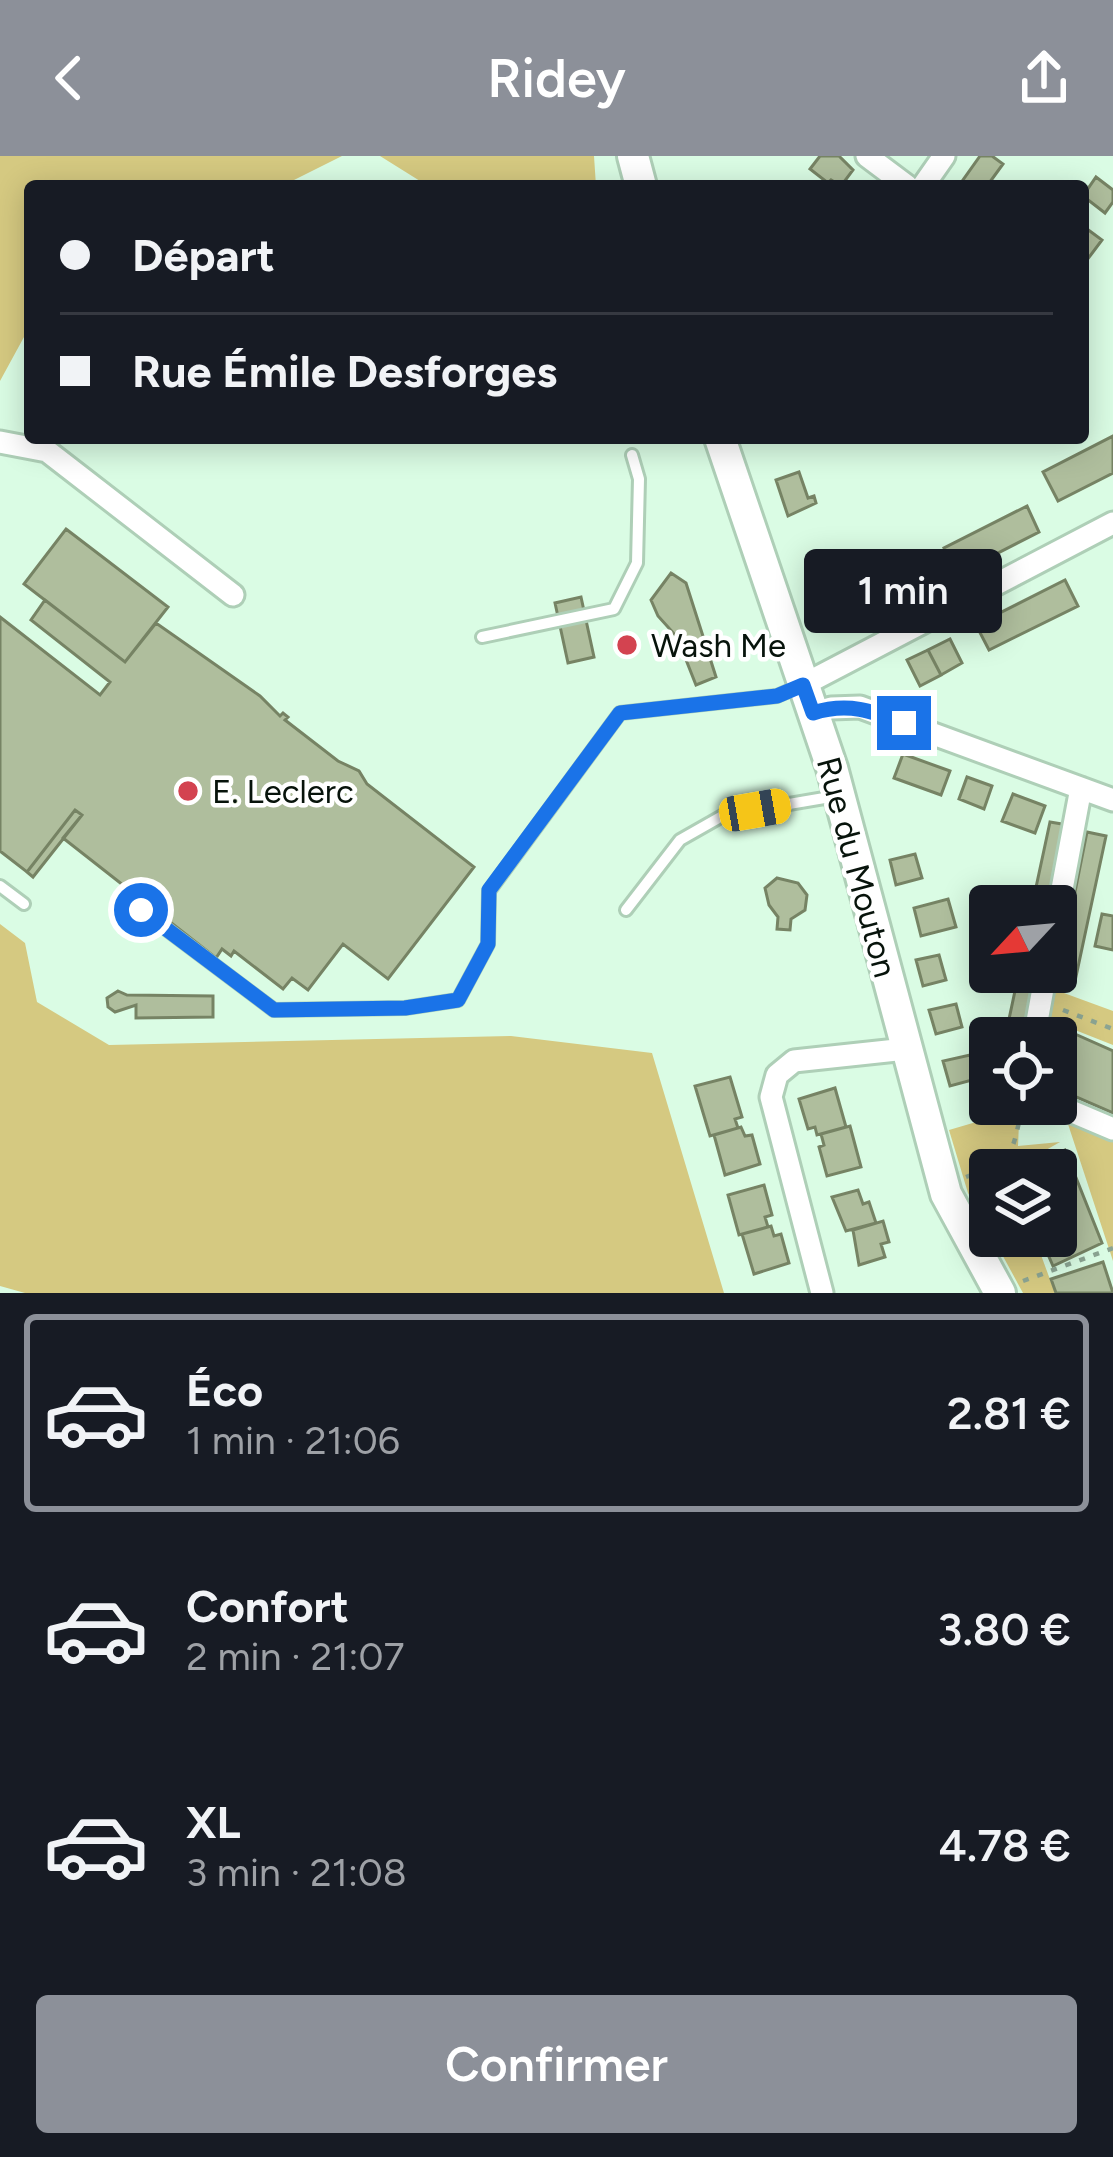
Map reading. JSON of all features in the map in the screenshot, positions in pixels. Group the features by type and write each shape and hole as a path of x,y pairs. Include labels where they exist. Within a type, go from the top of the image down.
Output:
{"street":[{"path":"867,156 899,180"},
{"path":"0,442 46,451 233,595"},
{"name":"Rue du Mouton","path":"722,444 839,796 944,1185 999,1291"},
{"path":"808,699 1113,523"},
{"path":"808,699 832,707 860,707 1113,800"},
{"path":"1063,885 1082,788"},
{"path":"1037,1017 1042,993"},
{"path":"823,1293 771,1097 778,1075 794,1061 906,1049"},
{"path":"1077,1114 1113,1129"}],"lane":[{"path":"482,637 614,609 638,562 639,479 632,455"},
{"path":"141,910 274,1010 405,1008 458,1000 488,944 489,890 620,713 777,696 808,699"},
{"path":"626,910 680,840 724,815 839,796"},
{"path":"0,886 24,904"}],"path":[{"path":"1040,1001 1113,1029"},
{"path":"944,1185 1003,1163 1011,1153 1018,1125"},
{"path":"999,1291 1113,1248"}],"shaded area":[{"path":"0,156 342,156 294,180 24,180 24,337 0,381"},
{"path":"380,156 594,156 596,180 418,180"},
{"path":"0,924 25,943 37,1002 109,1045 511,1036 652,1053 724,1293 25,1293 0,1286"},
{"path":"1052,993 1113,1011 1113,1045 1077,1031 1077,1017 1047,1017"},
{"path":"1077,1123 1113,1138 1113,1261 1077,1149 1068,1125"},
{"path":"969,1124 1019,1125 1018,1146 1060,1142 1048,1149 969,1149 969,1195 949,1130"},
{"path":"1003,1257 1042,1257 1055,1293 1023,1293"}],"building":[{"path":"820,156 839,156 853,170 846,180 824,180 810,169"},
{"path":"980,156 992,156 1003,164 991,180 963,180"},
{"path":"1096,177 1113,190 1113,202 1105,213 1089,201 1089,187"},
{"path":"1089,230 1102,240 1089,257"},
{"path":"1113,436 1113,473 1058,501 1043,472"},
{"path":"799,472 808,498 814,496 816,503 788,516 776,480"},
{"path":"1027,506 1039,532 957,574 944,548"},
{"path":"66,529 168,607 125,662 24,584"},
{"path":"912,564 921,583 904,593 907,599 880,612 867,588"},
{"path":"671,573 686,583 716,677 696,685 677,637 651,600"},
{"path":"1065,580 1078,606 989,650 976,625"},
{"path":"867,588 880,612 854,626 851,619 833,628 823,610"},
{"path":"581,597 594,657 568,663 555,603"},
{"name":"E. Leclerc","path":"45,600 125,662 156,623 260,696 280,716 283,713 288,717 285,720 338,761 359,771 367,784 474,867 388,979 343,944 308,990 292,978 283,989 234,951 231,956 222,949 216,958 63,838 82,815 75,810 27,872 0,851 0,617 100,695 110,682 31,620"},
{"path":"950,639 962,663 941,675 928,650"},
{"path":"928,650 941,675 920,686 907,660"},
{"path":"903,754 950,771 941,795 894,778"},
{"path":"967,777 992,786 984,809 959,799"},
{"path":"1013,794 1045,806 1035,833 1002,821"},
{"path":"75,810 82,815 33,877 27,872"},
{"path":"1050,822 1068,825 1056,885 1036,885"},
{"path":"1087,832 1106,836 1077,972 1077,885"},
{"path":"915,854 922,878 896,885 890,860"},
{"path":"777,878 798,883 807,895 805,910 791,919 790,930 777,929 778,917 769,905 765,888"},
{"path":"948,899 956,927 921,936 914,908"},
{"path":"1102,914 1113,916 1113,950 1095,946"},
{"path":"939,955 946,980 923,986 916,960"},
{"path":"118,991 213,996 213,1017 136,1018 136,1005 115,1012 108,1007 107,998"},
{"path":"1015,993 1034,993 1029,1017 1009,1017"},
{"path":"956,1004 962,1027 936,1034 929,1010"},
{"path":"1077,1035 1113,1051 1113,1113 1077,1097"},
{"path":"969,1055 969,1081 950,1086 943,1061"},
{"path":"730,1077 742,1117 735,1119 738,1128 710,1136 695,1086"},
{"path":"835,1088 846,1127 817,1135 815,1127 808,1129 799,1099"},
{"path":"850,1126 861,1167 827,1176 819,1147 824,1145 821,1134"},
{"path":"741,1127 745,1136 752,1135 760,1164 725,1175 714,1135"},
{"path":"1077,1180 1102,1243 1077,1255"},
{"path":"764,1185 772,1215 765,1217 768,1227 739,1235 728,1195"},
{"path":"858,1190 863,1204 869,1202 876,1223 846,1231 832,1197"},
{"path":"883,1221 889,1242 881,1244 885,1257 859,1265 853,1230"},
{"path":"771,1226 774,1236 781,1234 789,1263 754,1274 742,1234"},
{"path":"1049,1257 1072,1257 1053,1266"},
{"path":"1103,1262 1113,1293 1056,1293 1051,1279"}],"place":[{"name":"Wash Me","path":"627,645"},
{"name":"E. Leclerc","path":"188,791"}],"route":[{"path":"141,910 274,1010 405,1008 458,1000 488,944 489,890 620,713 777,696 803,685 813,713 860,707 904,723"}]}
